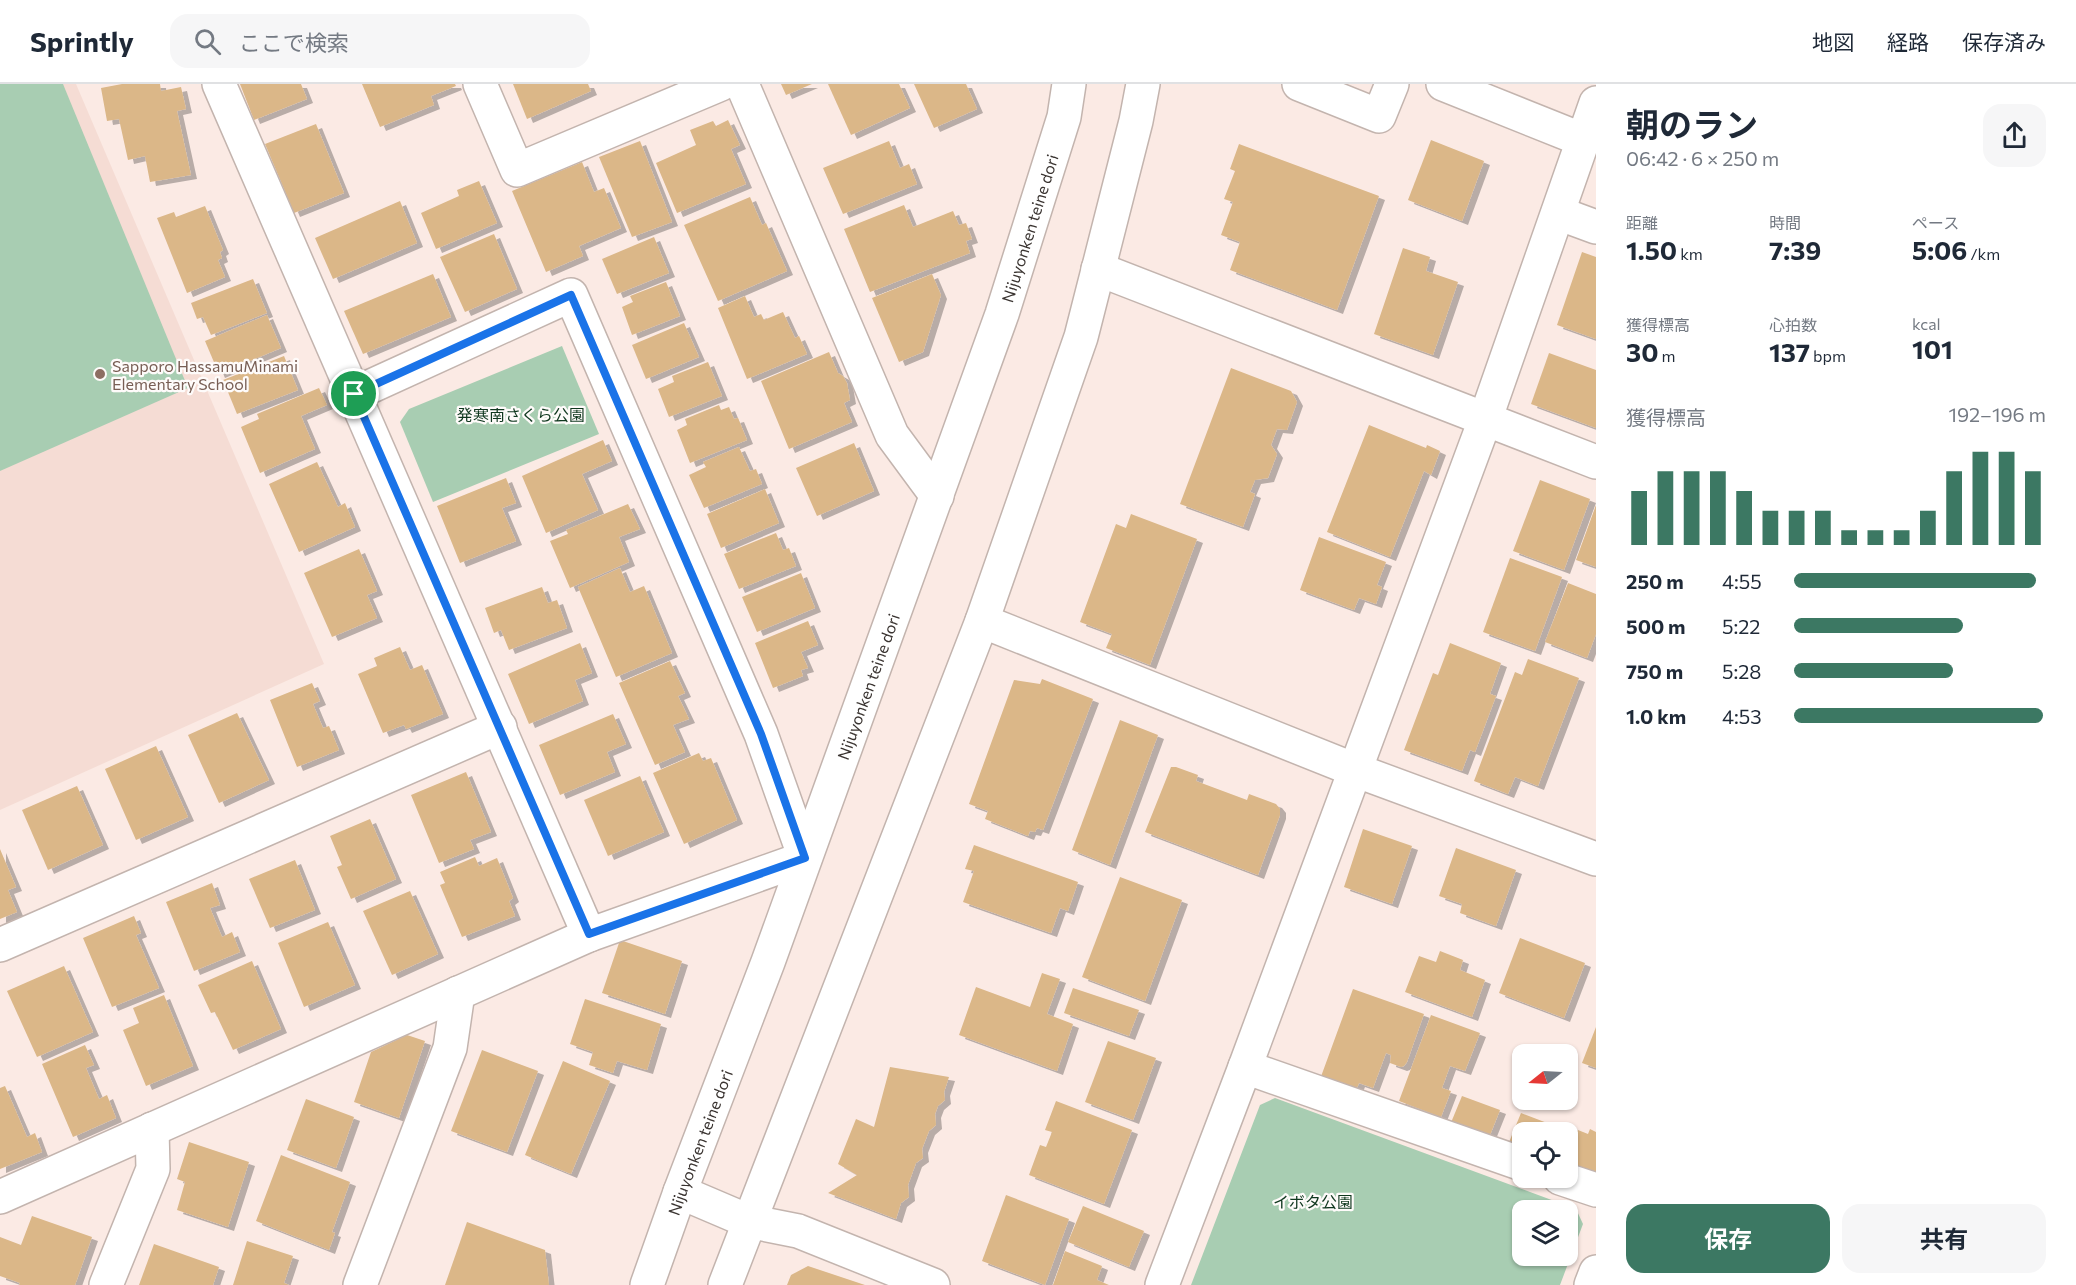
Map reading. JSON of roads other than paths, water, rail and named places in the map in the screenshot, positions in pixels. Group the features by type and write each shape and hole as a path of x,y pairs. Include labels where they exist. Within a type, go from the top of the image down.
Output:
{"street":[{"path":"219,84 589,934"},
{"path":"480,84 517,170 721,84"},
{"path":"742,84 892,435 937,496"},
{"path":"725,1285 982,621 1081,337 1136,121 1143,84"},
{"path":"1299,84 1379,116 1392,84"},
{"path":"1443,84 1583,140"},
{"name":"Nijuyonken teine dori","path":"647,1285 1002,314 1065,90"},
{"path":"1162,1285 1485,420 1596,103"},
{"path":"1558,213 1596,227"},
{"path":"1098,269 1596,462"},
{"path":"0,1197 589,934 805,858 761,734 571,295 354,394"},
{"path":"982,621 1355,770 1596,859"},
{"path":"0,945 500,727"},
{"path":"360,1285 450,1048 458,993"},
{"path":"1245,1067 1512,1160"},
{"path":"106,1285 153,1169 152,1129"},
{"path":"1578,1184 1596,1190"},
{"path":"680,1192 748,1221 798,1231 933,1285"},
{"path":"1591,1285 1596,1272"}],"place":[{"name":"Sapporo HassamuMinami Elementary School","path":"100,374"}],"park label":[{"name":"発寒南さくら公園","path":"521,414"},
{"name":"イボタ公園","path":"1313,1201"}]}
